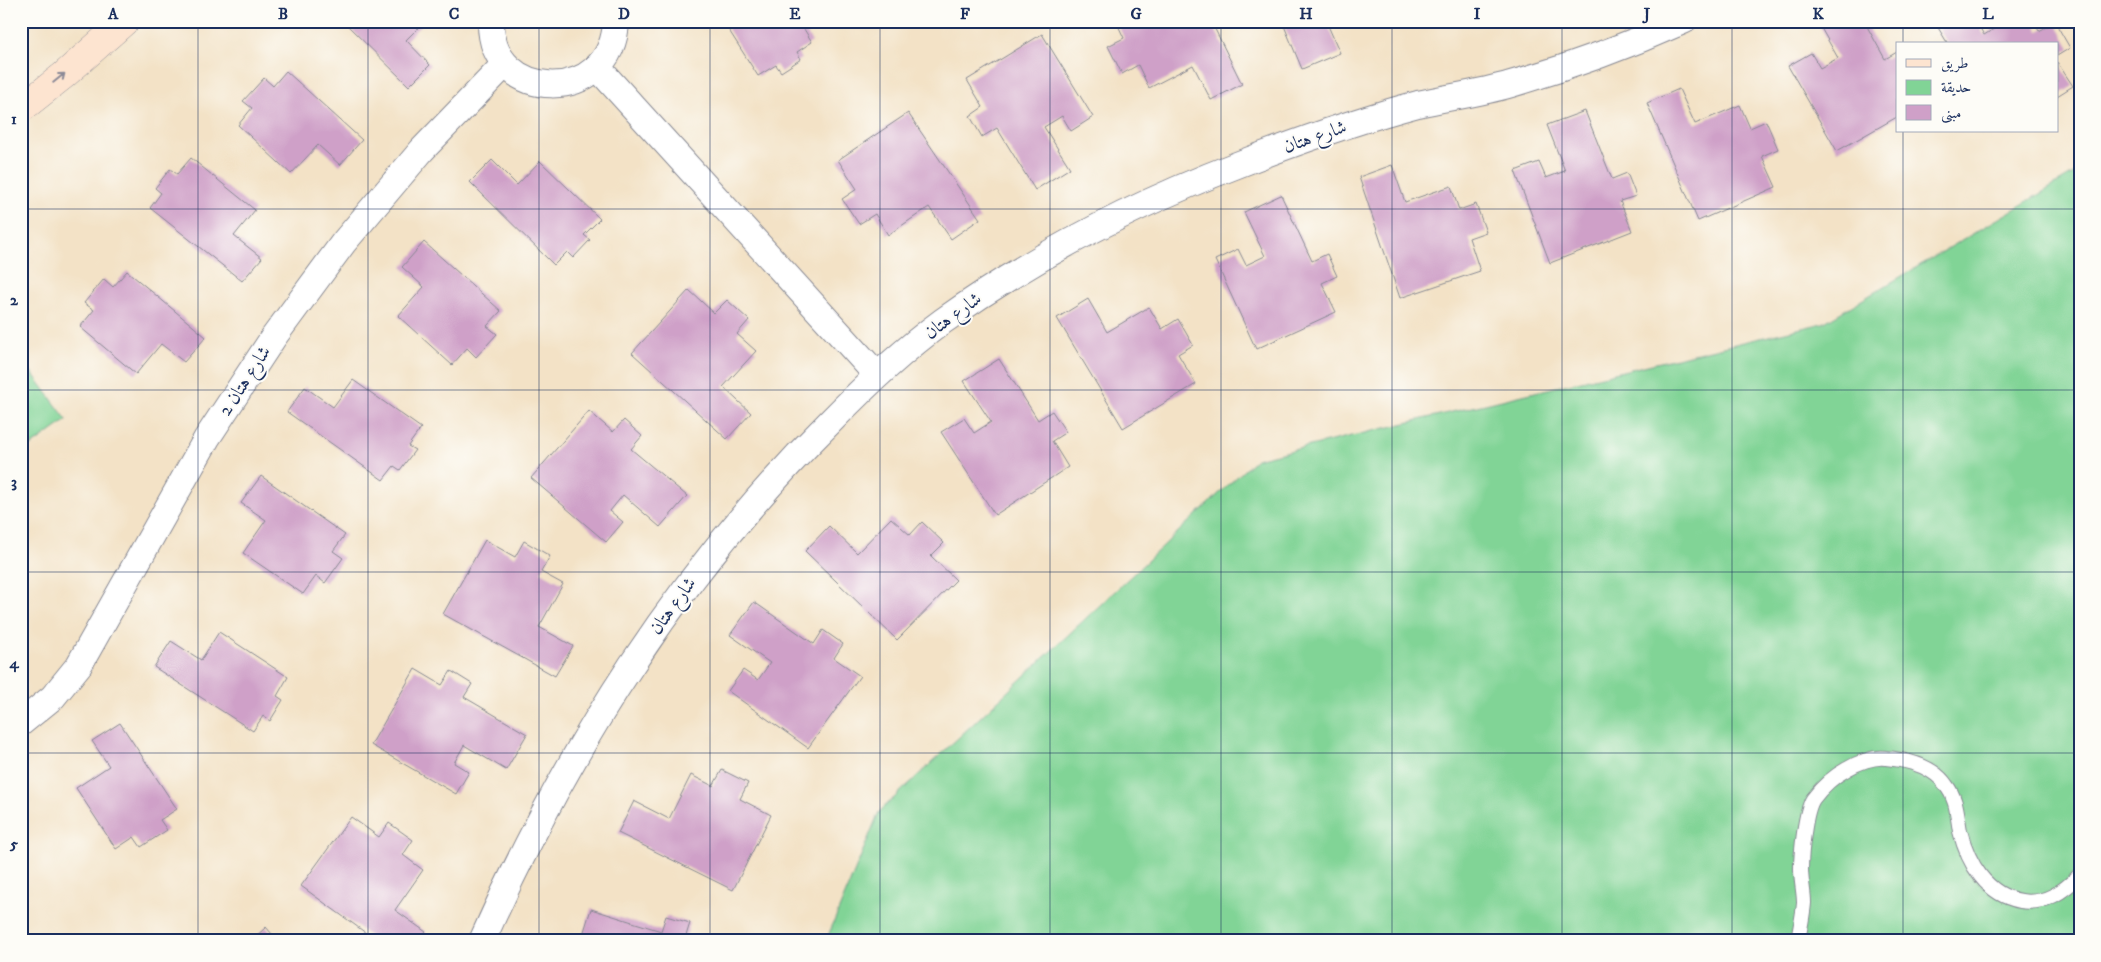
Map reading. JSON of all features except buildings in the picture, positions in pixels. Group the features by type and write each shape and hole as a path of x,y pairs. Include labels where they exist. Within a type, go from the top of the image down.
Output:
{"main road":[{"path":"21,109 64,75 125,21"}],"street":[{"path":"491,21 494,45 505,64 521,77 534,82 560,85 581,79 597,67 611,47 616,21"},
{"name":"شارع هتان","path":"482,941 547,804 601,710 662,620 728,533 800,452 877,375 940,323 1007,278 1077,237 1148,202 1236,165 1326,133 1416,105 1507,85 1596,58 1683,21"},
{"name":"شارع هتان 2","path":"21,723 53,697 79,665 207,438 273,338 344,242 422,150 505,64"},
{"path":"597,67 877,375"}],"lane":[{"path":"1798,941 1804,902 1801,870 1804,834 1812,800 1834,776 1855,764 1882,757 1910,760 1934,773 1945,782 1953,795 1960,830 1967,852 1990,888 2007,899 2028,902 2048,899 2066,889 2080,875"}],"green space":[{"path":"2080,170 2080,941 826,941 879,812 1256,459 1823,323"},
{"path":"21,358 67,420 21,453"}]}
